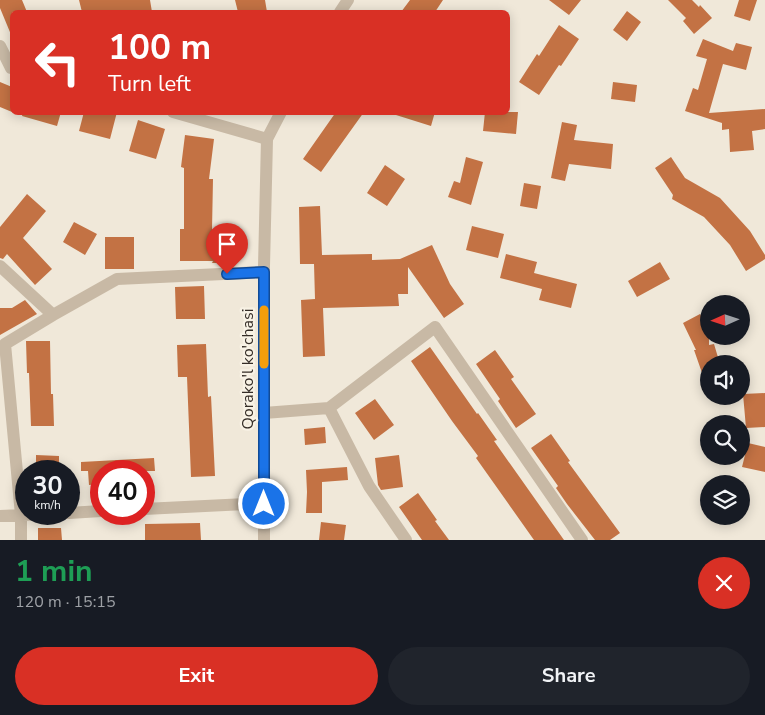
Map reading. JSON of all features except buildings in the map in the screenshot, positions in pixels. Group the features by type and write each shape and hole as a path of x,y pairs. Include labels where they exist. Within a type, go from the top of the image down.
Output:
{"street":[{"path":"0,46 10,66"},
{"path":"183,115 267,139"},
{"name":"Qorako'l ko'chasi","path":"264,540 264,272 267,139 279,115"},
{"path":"0,266 53,315"},
{"path":"16,460 6,344 117,279 264,272"},
{"path":"264,413 329,408 435,327 582,540"},
{"path":"329,408 369,486 406,540"},
{"path":"155,509 264,504"},
{"path":"0,516 15,515"},
{"path":"21,525 21,540"}],"slow traffic":[{"path":"264,310 264,364"}],"route":[{"path":"227,274 264,272 264,504"}]}
